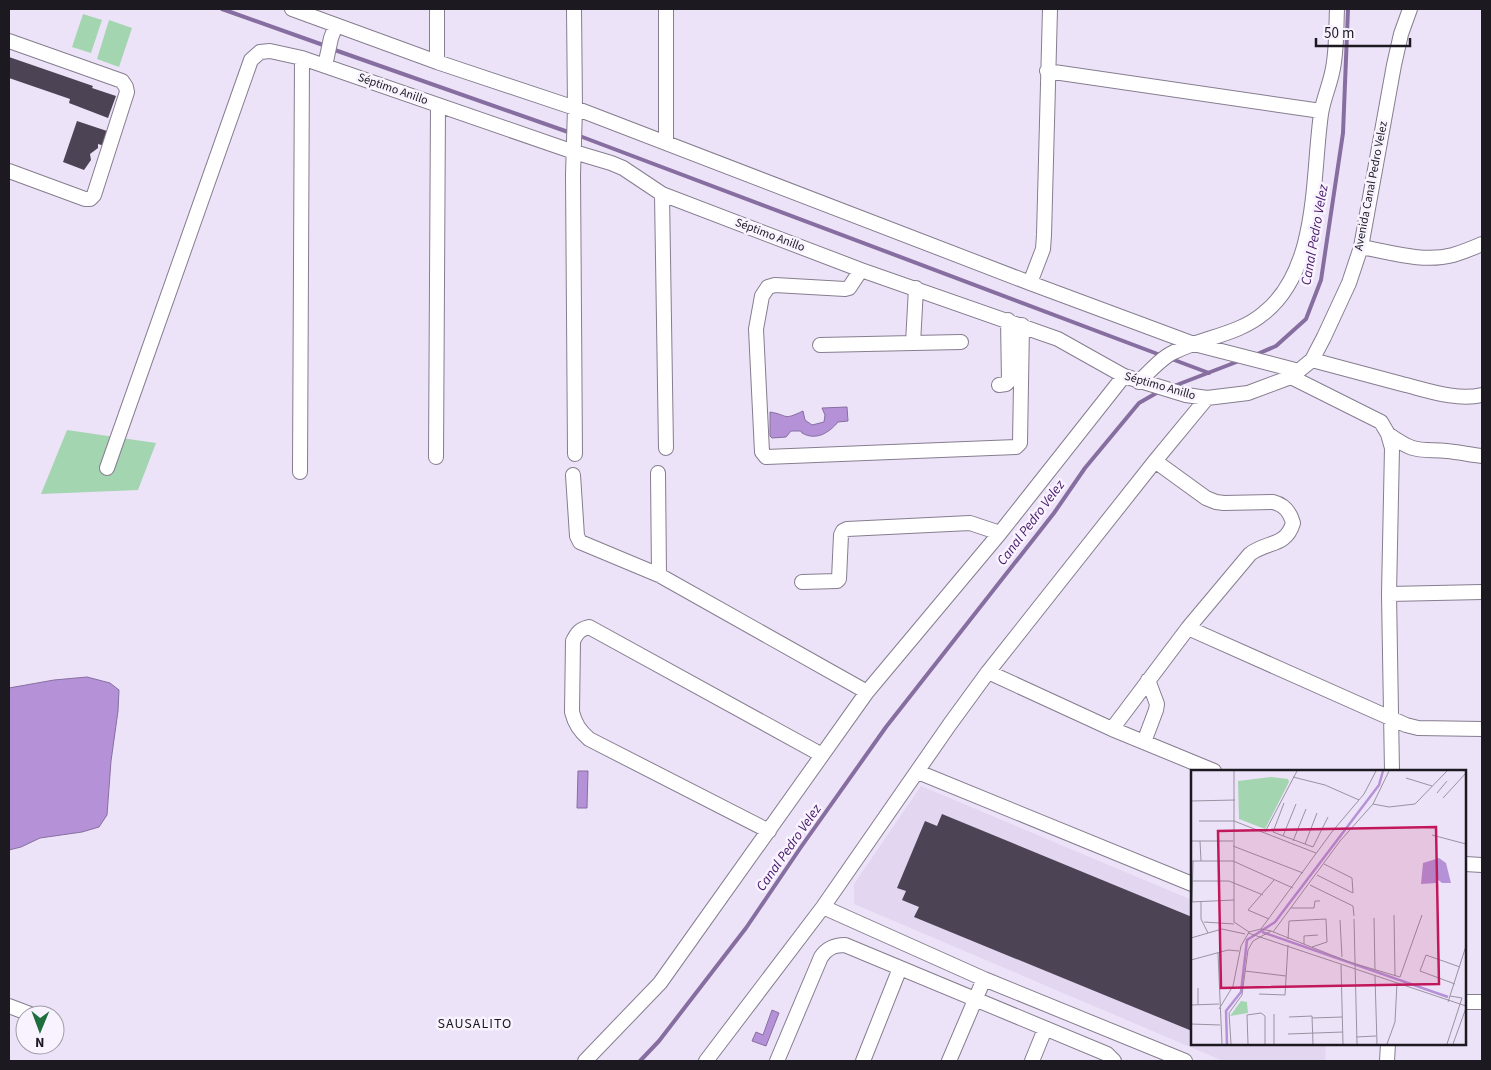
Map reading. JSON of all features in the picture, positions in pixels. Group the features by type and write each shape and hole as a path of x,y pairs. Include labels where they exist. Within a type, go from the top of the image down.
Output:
{"street":[{"path":"292,9 332,38 437,62 575,108 1194,344 1273,365 1295,374 1381,422 1388,434 1392,448 1389,594 1392,770"},
{"path":"437,9 437,62"},
{"path":"574,9 575,454"},
{"path":"666,9 666,142"},
{"path":"1030,283 1043,249 1050,9"},
{"path":"1142,382 1156,366 1172,353 1251,324 1266,312 1282,294 1294,275 1303,252 1309,225 1321,111 1332,72 1336,48 1337,9"},
{"name":"Avenida Canal Pedro Velez","path":"1295,374 1312,360 1324,337 1349,283 1361,247 1394,64 1401,34 1410,9"},
{"path":"325,66 332,38"},
{"path":"9,41 122,81 127,92 94,195 90,198 85,199 9,171"},
{"name":"Séptimo Anillo","path":"107,468 251,60 260,52 270,51 302,58 611,163 623,168 662,194 862,270 1058,338 1124,376 1159,388 1207,398 1248,393 1295,374"},
{"path":"300,472 302,58"},
{"path":"1047,71 1321,111"},
{"path":"436,457 438,105"},
{"path":"662,194 666,448"},
{"path":"1361,247 1410,255 1439,257 1453,255 1482,244"},
{"path":"862,270 849,288 775,285 768,287 762,296 756,329 762,452 766,457 1016,447 1020,443 1022,325"},
{"path":"913,343 916,288"},
{"path":"999,385 1006,384 1009,381 1008,320"},
{"path":"820,344 961,342"},
{"path":"1312,360 1454,396 1472,397 1482,395"},
{"path":"585,1061 660,984 867,692 1000,533 1124,376"},
{"path":"706,1061 823,907 988,672 1207,398"},
{"path":"1388,434 1410,448 1419,451 1446,451 1482,456"},
{"path":"1112,728 1188,628 1250,554 1263,546 1288,536 1293,524 1287,509 1281,504 1273,502 1216,502 1206,498 1155,461"},
{"path":"658,473 659,575"},
{"path":"573,475 578,540 659,575 867,692"},
{"path":"802,582 839,580 841,535 847,529 970,523 1000,533"},
{"path":"1389,594 1482,592"},
{"path":"769,830 589,739 581,732 572,712 573,641 577,633 582,628 589,627 822,755"},
{"path":"1188,628 1406,725 1418,728 1482,729"},
{"path":"988,672 1112,728 1212,770"},
{"path":"1144,742 1157,704 1148,680"},
{"path":"918,772 1191,884"},
{"path":"1466,864 1482,865"},
{"path":"823,907 1168,1058 1185,1061"},
{"path":"777,1061 821,957 836,945 845,945 1107,1054 1114,1061"},
{"path":"863,1061 900,968"},
{"path":"949,1061 984,979"},
{"path":"1466,1002 1482,1002"},
{"path":"1032,1061 1045,1029"},
{"path":"1387,1061 1388,1045"}],"shaded area":[{"path":"847,407 848,421 838,422 822,435 812,436 801,431 791,431 786,437 772,438 770,436 770,412 788,417 803,411 805,420 812,425 824,422 825,415 822,408"},
{"path":"87,677 110,683 119,690 107,815 99,827 82,832 40,838 21,847 9,850 9,688 54,680"},
{"path":"578,771 588,771 587,808 577,808"},
{"path":"921,786 1191,900 1191,1045 1326,1045 1325,1061 1223,1061 854,904 854,884"},
{"path":"772,1010 779,1013 766,1046 752,1041 756,1032 763,1035"}],"green space":[{"path":"83,14 102,20 91,53 72,47"},
{"path":"109,20 132,28 119,67 97,59"},
{"path":"67,430 156,443 138,490 41,494"}],"building":[{"path":"9,57 93,86 92,88 116,96 108,118 69,103 70,99 9,78"},
{"path":"77,121 110,132 105,146 98,144 98,148 90,154 91,160 84,170 63,162"},
{"path":"942,814 1191,917 1191,1031 914,917 919,907 902,900 906,891 897,888 925,821 937,826"}],"waterway":[{"path":"222,9 326,46"},
{"name":"Canal Pedro Velez","path":"1255,355 1276,346 1306,319 1321,280 1343,133 1348,9"},
{"path":"332,49 571,133"},
{"path":"577,135 1163,356"},
{"path":"1169,358 1209,373"},
{"name":"Canal Pedro Velez","path":"1174,386 1239,361"},
{"name":"Canal Pedro Velez","path":"640,1061 659,1041 746,928 886,727 1054,513 1085,468 1139,403 1160,391"}],"district":[{"name":"SAUSALITO","path":"475,1024"}]}
